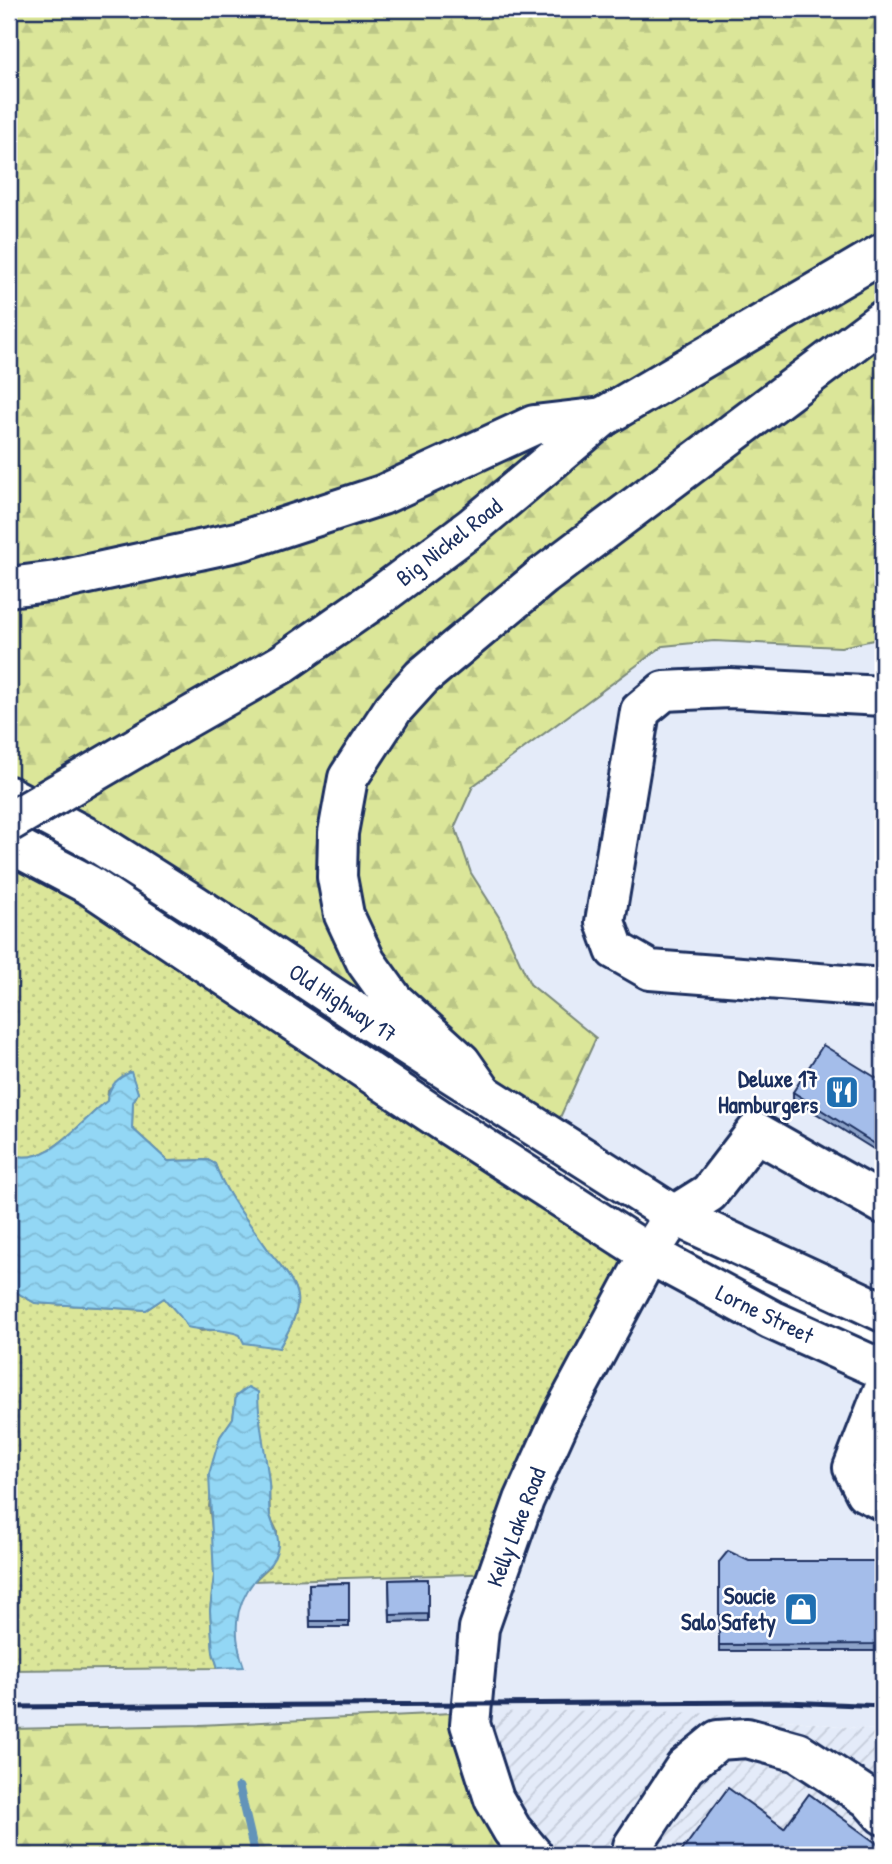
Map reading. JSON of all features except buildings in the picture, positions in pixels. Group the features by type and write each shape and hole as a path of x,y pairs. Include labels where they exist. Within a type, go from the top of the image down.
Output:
{"main road":[{"name":"Big Nickel Road","path":"9,822 282,664 472,527 603,417 883,253"},
{"path":"482,1092 461,1062 394,1001 366,962 344,915 337,877 338,844 348,778 393,709 422,677 542,576 883,320"},
{"path":"9,587 55,582 241,541 382,495 534,425 603,417"},
{"path":"883,696 730,688 664,691 640,712 605,922 615,950 650,970 883,988"},
{"name":"Old Highway 17","path":"9,796 116,856 674,1215"},
{"name":"Old Highway 17","path":"9,843 89,884 450,1126 649,1254"},
{"path":"674,1215 709,1193 756,1132 883,1203"},
{"path":"674,1215 883,1312"},
{"name":"Kelly Lake Road","path":"533,1855 512,1830 494,1799 470,1724 479,1628 529,1488 561,1418 649,1254 674,1215"},
{"name":"Lorne Street","path":"649,1254 772,1320 883,1370"},
{"path":"883,1391 853,1468 865,1492 883,1501"},
{"path":"633,1852 685,1767 718,1740 747,1738 798,1752 868,1798 883,1815"}],"shaded area":[{"path":"883,638 883,1309 553,1133 596,1038 530,984 499,917 471,873 455,826 473,786 663,645 714,641 841,647"},
{"path":"650,1256 883,1373 883,1731 752,1716 473,1712 199,1725 9,1729 9,1670 243,1667 236,1644 236,1625 243,1601 254,1581 501,1573"},
{"path":"639,1710 752,1716 883,1731 883,1855 535,1855 473,1712"}],"green space":[{"path":"9,9 883,9 883,638 841,647 714,641 663,646 473,786 455,826 471,873 499,917 530,984 596,1038 553,1133 9,794"},
{"path":"9,845 650,1256 501,1573 254,1581 269,1567 277,1550 277,1531 270,1516 269,1484 258,1418 258,1393 236,1396 233,1418 220,1437 209,1506 214,1576 210,1610 213,1652 218,1668 9,1670 9,1288 35,1303 146,1310 164,1298 180,1316 201,1331 226,1329 279,1348 292,1324 297,1297 290,1278 239,1209 215,1164 207,1160 168,1161 132,1128 133,1102 138,1093 130,1072 108,1091 107,1101 62,1141 37,1155 23,1157 9,1154"},
{"path":"473,1712 535,1855 9,1855 9,1729 199,1725"}],"water":[{"path":"131,1072 138,1093 133,1102 132,1128 168,1161 208,1160 215,1164 232,1198 293,1284 297,1297 296,1310 279,1348 244,1343 240,1335 220,1330 187,1327 164,1298 146,1310 35,1303 9,1288 9,1154 23,1157 37,1155 62,1141 107,1101 114,1083"},
{"path":"248,1387 258,1392 269,1483 269,1511 278,1546 273,1560 254,1581 242,1601 237,1633 244,1667 218,1668 213,1652 210,1610 214,1576 209,1474 220,1437 233,1418 236,1396"}],"waterway":[{"path":"239,1787 255,1855"}],"railway":[{"path":"9,1707 786,1702 883,1706"}],"place":[{"name":"Deluxe 17 Hamburgers","path":"842,1092"},
{"name":"Soucie Salo Safety","path":"801,1609"}]}
